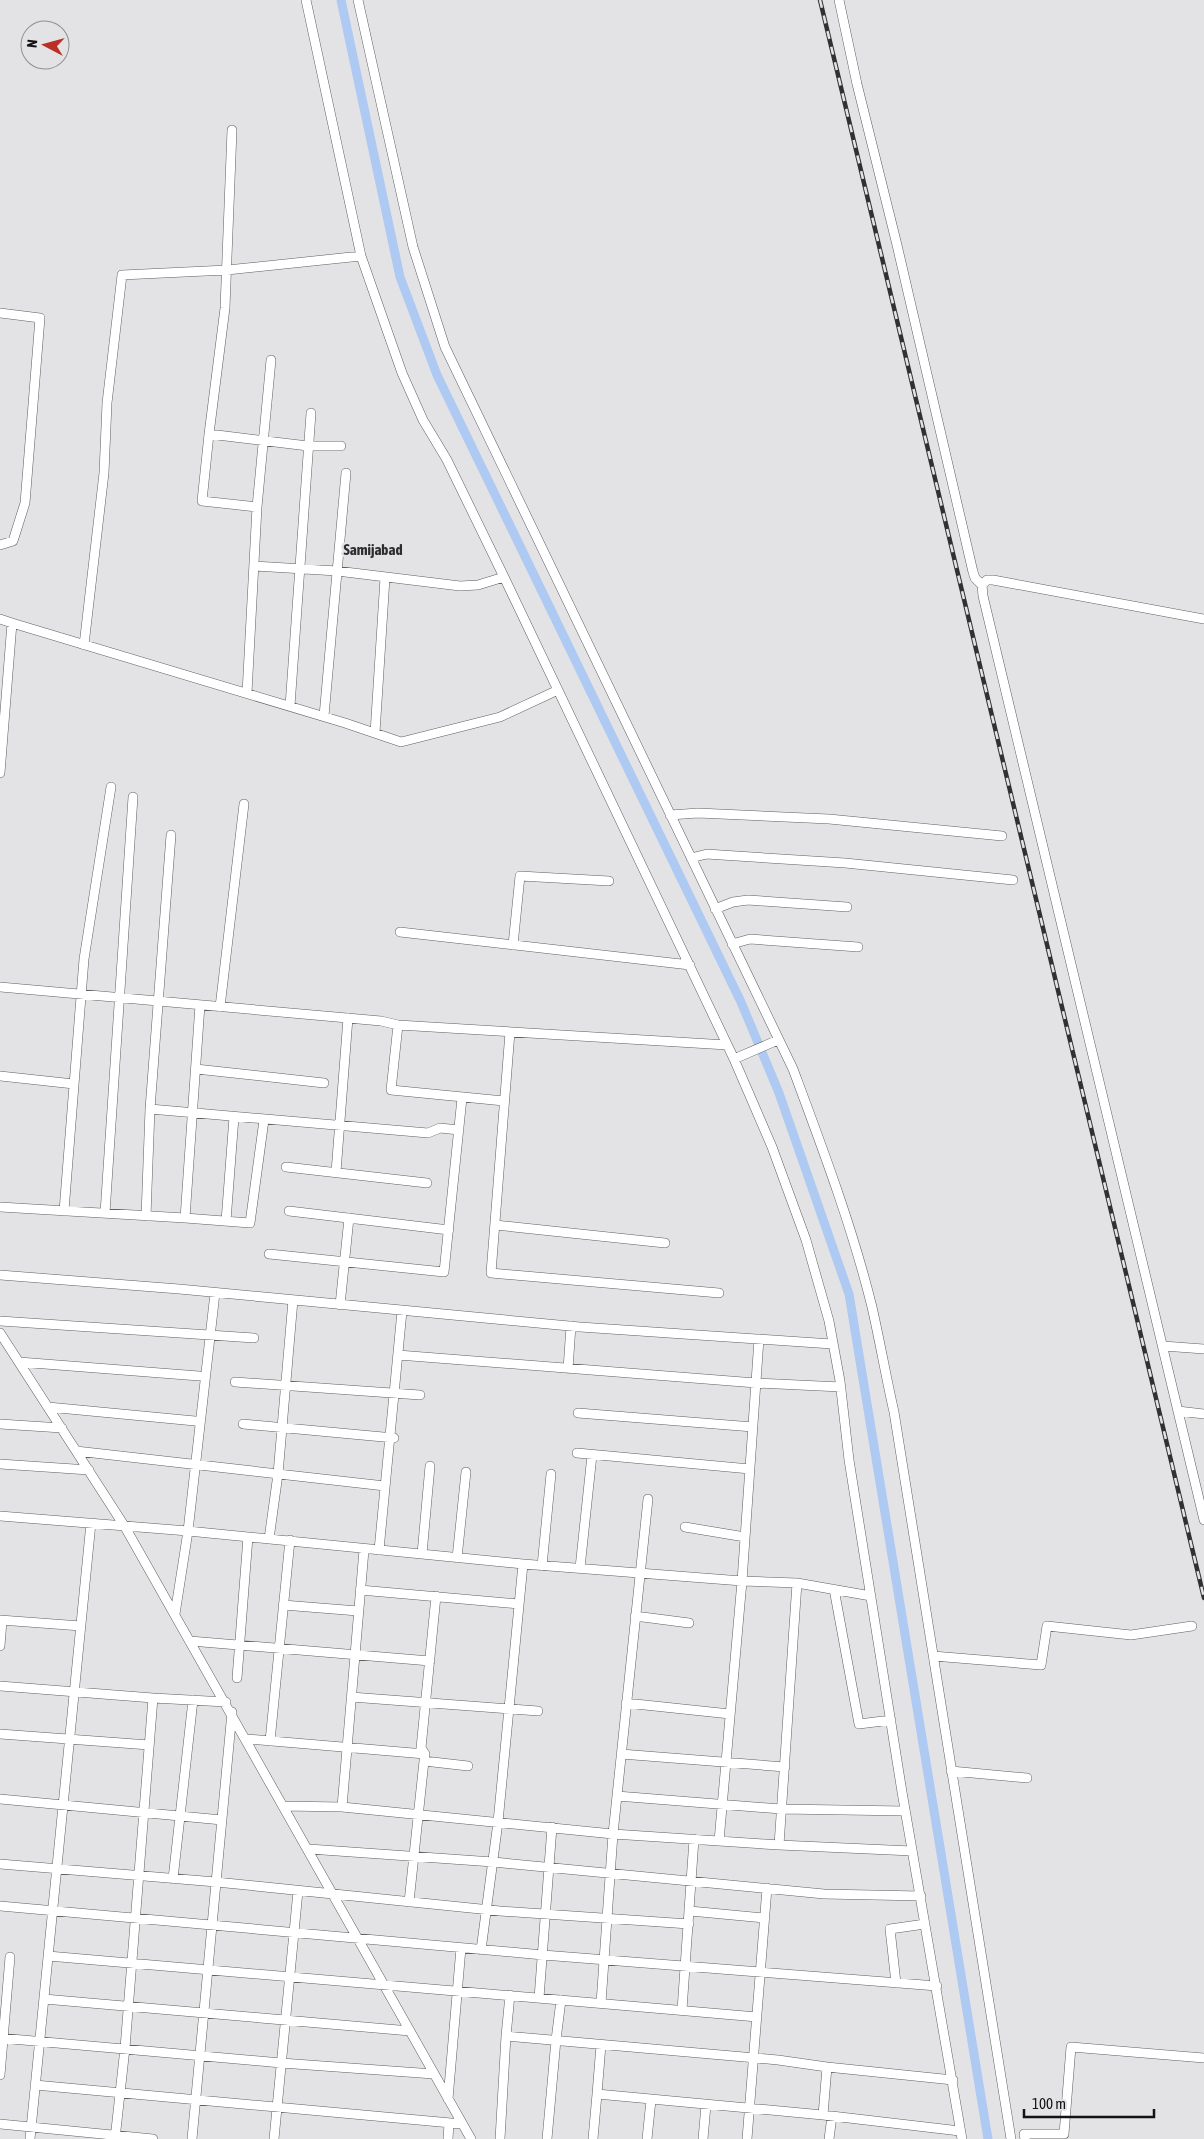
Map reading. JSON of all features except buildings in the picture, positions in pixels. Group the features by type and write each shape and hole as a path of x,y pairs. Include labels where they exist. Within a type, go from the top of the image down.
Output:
{"street":[{"path":"306,0 361,256 402,373 423,420 447,460 504,577 734,1059 772,1147 806,1240 829,1320 841,1388 849,1460 912,1851 961,2135 827,2115 597,2094"},
{"path":"358,0 413,247 445,347 691,858 776,1041 793,1069 826,1158 872,1306 894,1412 1010,2139"},
{"path":"839,0 854,75 897,245 973,572 975,578 982,586 985,606 1204,1520"},
{"path":"232,130 225,308 202,501 257,507"},
{"path":"84,645 104,473 107,403 122,275 227,270 361,256"},
{"path":"0,313 40,318 26,504 13,541 0,545"},
{"path":"247,693 257,507 271,360"},
{"path":"290,706 310,413"},
{"path":"209,434 308,446 341,446"},
{"path":"324,716 346,473"},
{"path":"254,566 337,571 460,586 478,585 504,577"},
{"path":"375,733 385,578"},
{"path":"982,586 987,580 994,580 1204,619"},
{"path":"0,619 324,716 401,742 500,717 558,690"},
{"path":"0,773 12,623"},
{"path":"64,1211 84,959 111,787"},
{"path":"105,1213 133,797"},
{"path":"220,1007 244,804"},
{"path":"670,815 698,813 820,818 1002,836"},
{"path":"146,1216 150,1109 171,835"},
{"path":"691,858 707,854 759,857 845,863 1012,880"},
{"path":"512,945 520,876 608,881"},
{"path":"715,909 733,902 748,900 847,907"},
{"path":"400,932 690,965"},
{"path":"732,944 750,939 858,947"},
{"path":"0,987 348,1018 398,1025 727,1046"},
{"path":"185,1218 200,1005"},
{"path":"336,1172 348,1018"},
{"path":"398,1025 391,1090 504,1101"},
{"path":"510,1032 491,1273 719,1293"},
{"path":"734,1059 776,1041"},
{"path":"196,1069 324,1083"},
{"path":"0,1076 74,1084"},
{"path":"269,1254 344,1260 444,1272 462,1098"},
{"path":"150,1109 428,1133 440,1128 459,1130"},
{"path":"226,1221 234,1117"},
{"path":"0,1207 250,1223 264,1120"},
{"path":"286,1167 427,1183"},
{"path":"289,1211 449,1230"},
{"path":"340,1305 349,1218"},
{"path":"495,1226 665,1243"},
{"path":"0,1275 571,1326 832,1344"},
{"path":"175,1614 188,1531 215,1293"},
{"path":"269,1539 278,1474 293,1300"},
{"path":"379,1550 392,1438 394,1393 402,1311"},
{"path":"0,1321 254,1338"},
{"path":"568,1369 571,1326"},
{"path":"0,1333 126,1527 471,2139"},
{"path":"718,1841 746,1537 759,1339"},
{"path":"1163,1346 1204,1348"},
{"path":"398,1355 841,1388"},
{"path":"19,1362 199,1376"},
{"path":"235,1382 420,1395"},
{"path":"48,1407 195,1421"},
{"path":"1178,1411 1204,1414"},
{"path":"578,1413 753,1426"},
{"path":"0,1424 62,1428"},
{"path":"243,1424 392,1438"},
{"path":"76,1451 385,1486"},
{"path":"577,1454 750,1468"},
{"path":"580,1568 592,1455"},
{"path":"0,1464 89,1470"},
{"path":"422,1554 430,1466"},
{"path":"457,1558 466,1472"},
{"path":"542,1566 551,1474"},
{"path":"601,2003 613,1834 648,1499"},
{"path":"0,1516 91,1522 126,1527 290,1540 364,1550 542,1566 742,1581 798,1583 871,1596"},
{"path":"30,2139 91,1522"},
{"path":"684,1527 746,1537"},
{"path":"237,1678 248,1537"},
{"path":"270,1741 290,1540"},
{"path":"342,1807 364,1550"},
{"path":"481,1950 498,1822 523,1564"},
{"path":"779,1845 798,1583"},
{"path":"834,1589 859,1724 891,1720"},
{"path":"360,1590 519,1604"},
{"path":"408,1902 415,1856 425,1758 421,1748 436,1596"},
{"path":"283,1605 358,1611"},
{"path":"635,1616 689,1623"},
{"path":"0,1646 1,1620 81,1626"},
{"path":"933,1656 1041,1665 1047,1626 1131,1635 1192,1626"},
{"path":"190,1641 430,1661"},
{"path":"0,1686 226,1702"},
{"path":"351,1697 538,1711"},
{"path":"115,2137 125,2048 153,1698"},
{"path":"173,1879 193,1700"},
{"path":"626,1703 730,1714"},
{"path":"192,2139 232,1712"},
{"path":"0,1734 149,1745"},
{"path":"247,1739 347,1747 468,1766"},
{"path":"621,1754 785,1767"},
{"path":"951,1771 1027,1778"},
{"path":"617,1796 782,1809 906,1811"},
{"path":"0,1799 222,1820"},
{"path":"284,1806 342,1807 419,1813 613,1834 779,1845 912,1851"},
{"path":"539,1998 552,1827"},
{"path":"682,2010 694,1839"},
{"path":"308,1849 493,1862 549,1869 611,1873 824,1894 920,1896"},
{"path":"0,1864 216,1882 486,1909 689,1924"},
{"path":"747,2139 767,1888"},
{"path":"274,2139 298,1890"},
{"path":"0,1906 543,1956 936,1986"},
{"path":"690,1911 765,1918"},
{"path":"896,1983 890,1929 926,1924"},
{"path":"448,2099 461,1948"},
{"path":"48,1956 757,2017"},
{"path":"0,2075 10,1957"},
{"path":"500,2139 510,1995"},
{"path":"44,1999 410,2031"},
{"path":"547,2139 556,2040 562,2000"},
{"path":"506,2036 753,2058 953,2080"},
{"path":"2,2038 281,2063 434,2074"},
{"path":"593,2139 602,2045"},
{"path":"1025,2139 1024,2134 1064,2134 1071,2047 1204,2058"},
{"path":"826,2067 829,2139"},
{"path":"35,2085 462,2124"},
{"path":"647,2139 651,2100"},
{"path":"704,2139 706,2105"},
{"path":"448,2139 449,2123"},
{"path":"0,2124 115,2137 154,2139"}],"waterway":[{"path":"341,0 400,277 437,375 741,1002 779,1093 849,1294 988,2139"}],"railway":[{"path":"820,0 1204,1598"}],"district":[{"name":"Samijabad","path":"373,550"}]}
